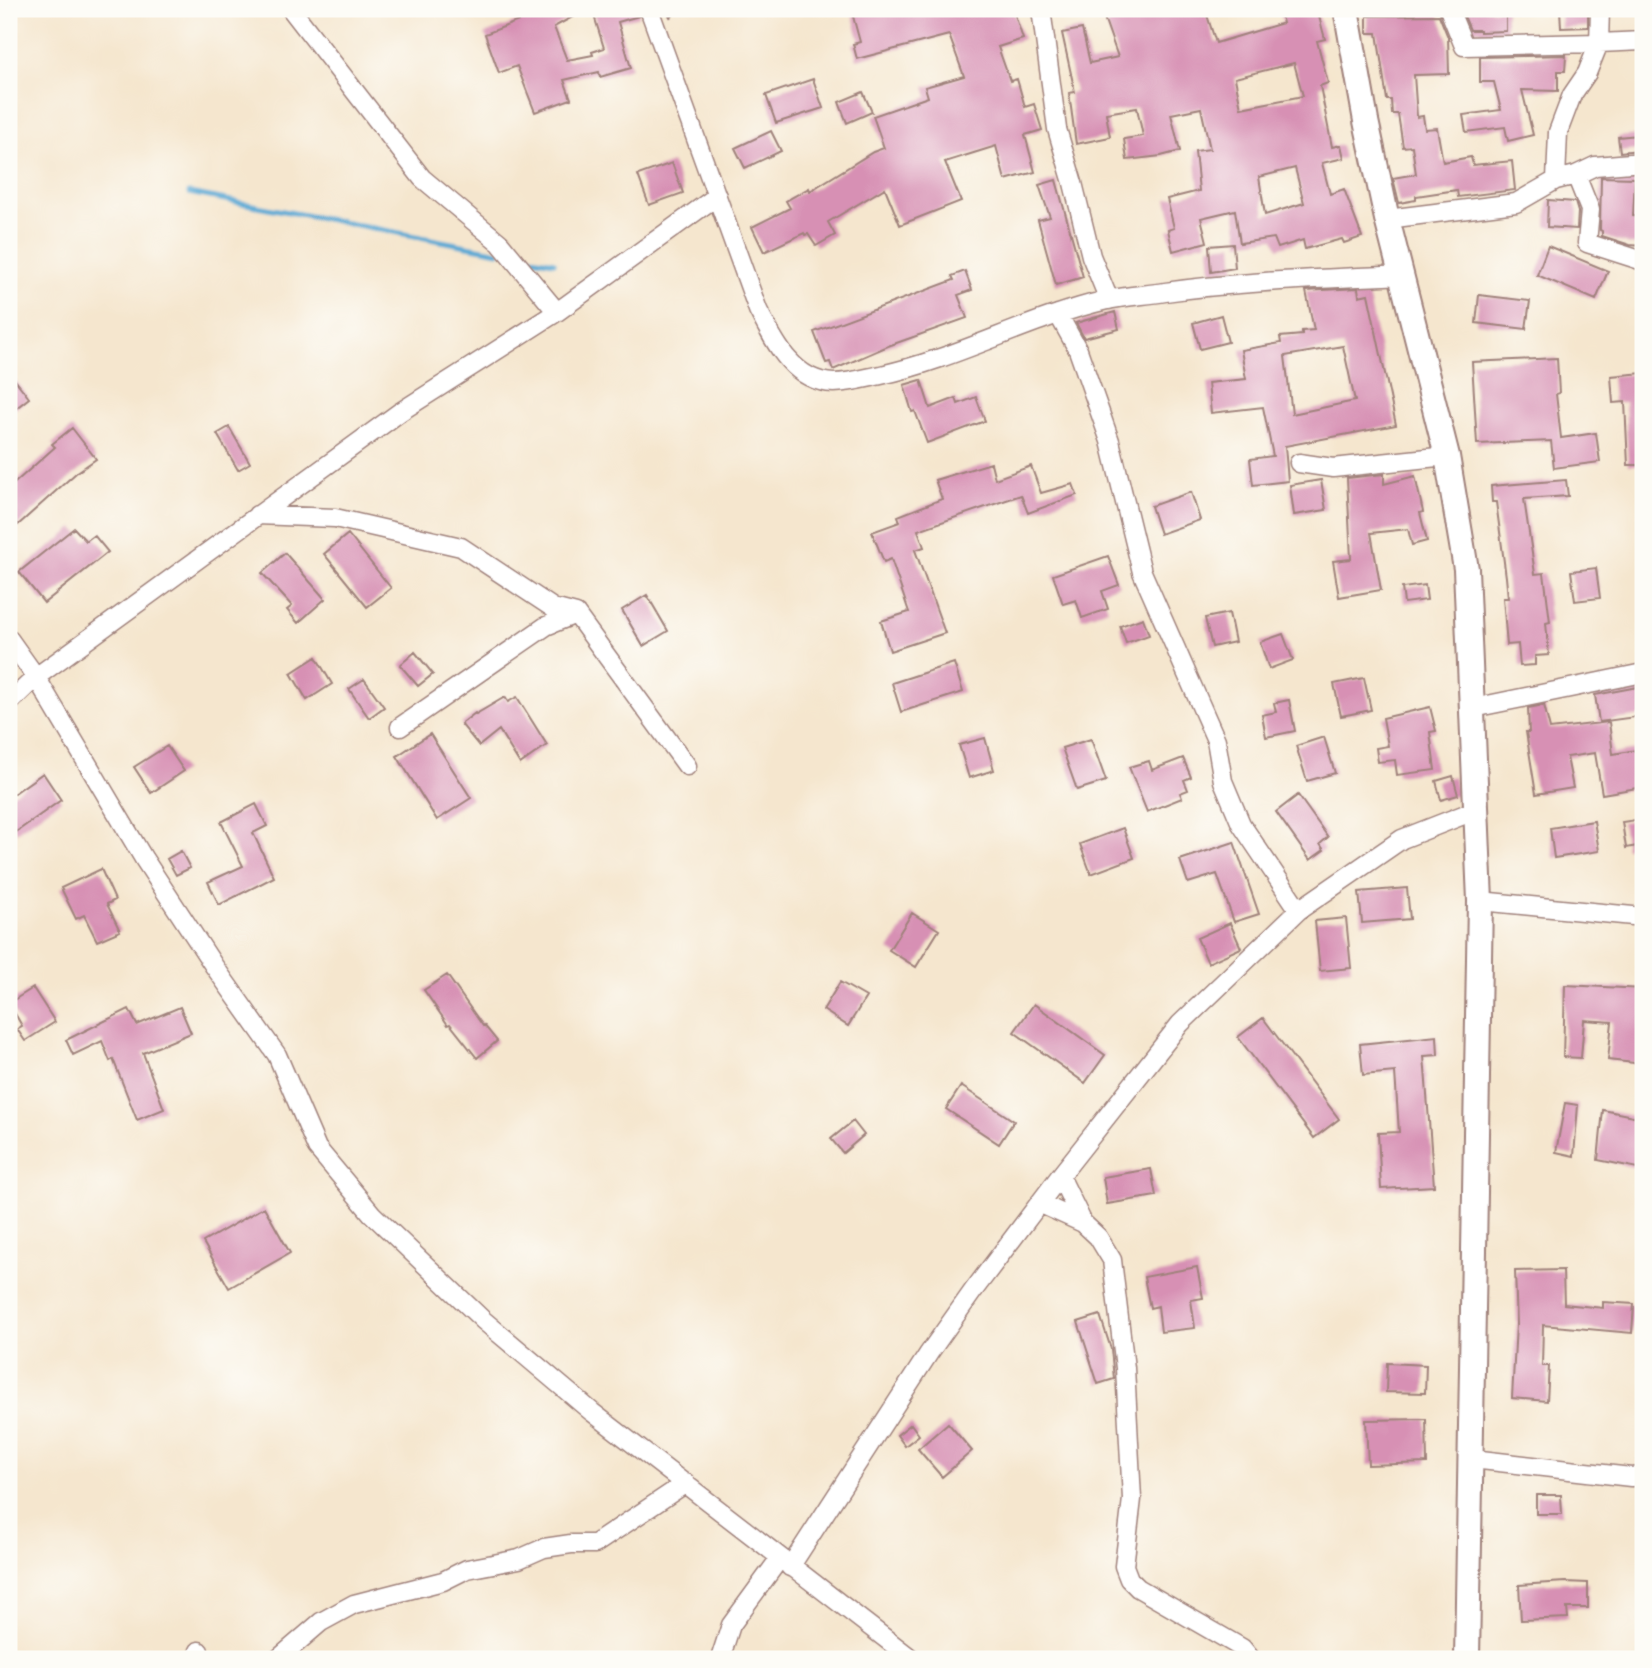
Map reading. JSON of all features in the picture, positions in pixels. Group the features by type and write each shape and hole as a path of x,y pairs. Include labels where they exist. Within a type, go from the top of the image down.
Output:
{"main road":[{"path":"1346,9 1387,219 1447,456 1465,569 1480,901 1467,1659"}],"street":[{"path":"291,9 422,178 500,243 557,312"},
{"path":"649,9 758,310 772,339 799,371 818,379 834,383 911,368 1058,314 1109,300 1224,284 1402,275"},
{"path":"1041,9 1057,129 1091,256 1109,300"},
{"path":"1450,9 1464,46 1643,41"},
{"path":"1556,180 1558,132 1572,95 1587,73 1599,43 1600,9"},
{"path":"1387,219 1516,203 1556,180 1595,166 1643,162"},
{"path":"1576,175 1590,210 1587,243 1643,261"},
{"path":"9,703 36,677 400,412 557,312 717,196"},
{"path":"1058,314 1078,350 1110,441 1143,572 1216,740 1223,780 1241,824 1299,910"},
{"path":"1299,464 1333,468 1447,456"},
{"path":"257,515 335,518 461,547 553,608 576,614 687,766"},
{"path":"400,727 546,626 576,614"},
{"path":"12,649 36,677 144,859 214,966 277,1055 317,1149 372,1214 483,1320 592,1412 912,1659"},
{"path":"1473,708 1643,673"},
{"path":"720,1659 731,1625 785,1563 884,1426 929,1353 1060,1175 1180,1024 1299,910 1402,839 1476,810"},
{"path":"1480,901 1643,917"},
{"path":"1060,1175 1083,1223"},
{"path":"1039,1203 1083,1223 1098,1237 1112,1260 1125,1368 1130,1457 1132,1499 1124,1566 1129,1578 1138,1588 1242,1648 1251,1659"},
{"path":"1472,1459 1631,1478 1643,1476"},
{"path":"278,1659 321,1622 354,1604 443,1581 467,1569 519,1559 544,1548 595,1544 686,1483"}],"building":[{"path":"517,9 587,9 554,27 567,60 593,55 592,52 604,48 592,9 638,9 639,16 618,22 631,68 600,77 599,72 564,80 571,99 535,112 517,66 499,73 485,34 519,21"},
{"path":"851,9 1013,9 1023,39 998,47 1010,81 1017,79 1025,107 1034,104 1042,130 1025,135 1035,172 1005,180 996,146 945,162 961,201 900,225 885,188 828,222 835,235 816,246 808,234 804,233 764,252 752,227 790,208 786,201 809,188 810,191 884,148 873,116 928,97 925,87 964,76 949,35 857,59 853,44 860,42"},
{"path":"1101,9 1205,9 1216,43 1283,23 1279,9 1317,9 1325,39 1317,41 1328,83 1320,86 1332,147 1341,145 1344,158 1322,163 1330,194 1344,189 1362,237 1344,243 1342,239 1305,249 1303,240 1278,248 1274,238 1240,243 1235,210 1201,218 1207,242 1173,251 1168,230 1174,228 1167,199 1199,191 1195,151 1210,149 1201,108 1171,114 1180,151 1127,160 1124,139 1143,136 1137,108 1106,113 1110,137 1076,144 1069,93 1075,92 1062,33 1082,29 1090,63 1118,57","holes":["1294,63 1303,96 1241,108 1235,78","1295,168 1304,203 1265,215 1259,177"]},
{"path":"1461,9 1506,9 1506,31 1470,30"},
{"path":"1560,9 1588,9 1588,27 1561,28"},
{"path":"1439,15 1448,37 1449,74 1414,75 1417,117 1423,116 1425,129 1437,128 1443,162 1471,157 1473,165 1512,161 1515,190 1458,197 1457,190 1416,196 1416,200 1399,203 1393,178 1416,174 1412,146 1403,147 1398,114 1392,114 1391,100 1387,100 1377,33 1367,33 1367,16"},
{"path":"1566,55 1565,71 1558,71 1558,91 1522,90 1533,135 1508,141 1505,127 1466,132 1463,115 1501,110 1494,82 1480,82 1480,57"},
{"path":"813,79 823,108 776,123 766,95"},
{"path":"863,92 872,112 847,123 839,102"},
{"path":"771,131 781,151 745,168 735,148"},
{"path":"1638,135 1639,150 1620,152 1618,137"},
{"path":"672,163 683,193 649,205 638,175"},
{"path":"1601,177 1635,178 1633,216 1643,217 1643,246 1630,245 1602,236"},
{"path":"1056,180 1083,277 1056,285 1038,220 1050,217 1039,185"},
{"path":"1548,200 1575,202 1578,212 1577,229 1547,227"},
{"path":"1233,244 1235,268 1211,272 1209,246"},
{"path":"1548,246 1608,271 1596,300 1537,275"},
{"path":"965,271 972,290 958,295 967,318 888,346 833,370 830,362 826,363 814,332 954,280 952,276"},
{"path":"1358,288 1359,296 1368,294 1396,425 1285,446 1288,481 1253,485 1250,459 1273,456 1263,407 1211,413 1208,383 1246,379 1241,350 1281,343 1280,337 1302,335 1302,331 1314,330 1306,291","holes":["1343,346 1355,401 1292,414 1285,356"]},
{"path":"1479,295 1530,301 1526,329 1476,323"},
{"path":"1115,312 1119,329 1084,338 1076,323"},
{"path":"1221,315 1228,342 1200,349 1193,323"},
{"path":"1557,358 1559,393 1556,394 1561,438 1596,433 1600,462 1554,468 1551,441 1477,444 1472,362"},
{"path":"9,372 29,398 15,409 9,401"},
{"path":"1643,373 1643,465 1628,465 1625,402 1613,403 1611,376"},
{"path":"921,380 930,408 956,398 958,404 976,397 985,421 927,443 915,411 912,412 904,385"},
{"path":"229,427 250,463 238,470 217,434"},
{"path":"72,428 96,459 76,473 18,525 9,514 9,488 55,447 52,444"},
{"path":"991,463 995,479 1031,466 1041,493 1073,484 1077,495 1028,513 1021,495 918,530 924,547 915,550 945,633 890,651 881,621 909,612 891,559 884,562 872,532 900,522 898,516 942,499 935,480"},
{"path":"1384,474 1384,484 1415,476 1427,541 1412,545 1408,529 1371,533 1381,590 1339,597 1333,561 1351,559 1347,478"},
{"path":"1321,480 1326,510 1294,515 1290,485"},
{"path":"1566,480 1568,496 1524,499 1535,574 1544,573 1550,622 1546,623 1549,655 1535,656 1535,665 1520,666 1518,644 1507,645 1503,598 1508,598 1506,577 1496,502 1492,502 1491,486"},
{"path":"1191,492 1200,520 1160,534 1151,506"},
{"path":"74,528 86,541 94,535 108,552 44,603 19,572"},
{"path":"348,534 391,588 367,607 324,554"},
{"path":"285,553 325,599 298,623 287,610 292,606 262,573"},
{"path":"1108,556 1119,585 1102,591 1108,609 1082,618 1076,600 1063,604 1053,575"},
{"path":"1596,568 1600,598 1575,601 1571,571"},
{"path":"1425,585 1427,600 1404,603 1402,588"},
{"path":"647,595 668,631 643,646 622,610"},
{"path":"1229,613 1235,642 1212,647 1205,618"},
{"path":"1143,618 1149,635 1126,643 1120,626"},
{"path":"1283,634 1293,660 1269,669 1260,642"},
{"path":"415,652 433,674 418,686 400,665"},
{"path":"316,657 332,684 307,700 291,673"},
{"path":"954,663 963,692 901,712 892,683"},
{"path":"1364,678 1371,710 1341,716 1334,684"},
{"path":"364,679 384,707 369,718 349,689"},
{"path":"1643,686 1643,716 1599,722 1595,695"},
{"path":"505,697 508,702 517,697 547,745 520,764 499,730 479,746 461,724"},
{"path":"1289,700 1295,731 1266,737 1262,715 1276,712 1274,703"},
{"path":"1544,705 1550,729 1609,722 1613,754 1642,749 1643,787 1602,794 1595,753 1567,757 1573,788 1536,794 1526,732 1529,732 1528,708"},
{"path":"1430,707 1436,731 1430,732 1435,770 1397,775 1395,760 1378,762 1376,748 1388,746 1383,718"},
{"path":"430,734 471,798 437,820 397,756"},
{"path":"1324,737 1335,773 1307,781 1296,746"},
{"path":"985,738 994,770 969,778 959,745"},
{"path":"1091,739 1106,781 1077,790 1062,748"},
{"path":"167,746 184,771 151,793 134,767"},
{"path":"1183,758 1191,777 1184,780 1188,790 1180,793 1182,798 1147,812 1129,767 1149,761 1152,770"},
{"path":"43,773 61,800 16,832 9,820 9,797"},
{"path":"1453,776 1458,795 1441,800 1436,781"},
{"path":"1298,795 1328,837 1320,844 1324,850 1310,860 1276,812"},
{"path":"256,804 267,826 253,833 274,877 219,905 208,882 243,866 221,822"},
{"path":"1643,819 1643,845 1626,848 1622,822"},
{"path":"1594,821 1599,851 1554,858 1550,828"},
{"path":"1123,828 1134,858 1091,874 1080,844"},
{"path":"1234,842 1259,914 1234,922 1217,874 1188,883 1180,860"},
{"path":"181,851 190,868 176,875 167,859"},
{"path":"101,869 115,900 107,904 120,931 97,941 84,915 76,919 61,888"},
{"path":"1407,888 1410,919 1362,923 1359,892"},
{"path":"912,913 939,930 916,967 889,950"},
{"path":"1346,918 1351,968 1320,971 1315,921"},
{"path":"1230,923 1241,948 1208,963 1197,938"},
{"path":"447,975 483,1026 497,1041 477,1058 450,1024 448,1025 424,990"},
{"path":"840,982 866,997 848,1026 823,1010"},
{"path":"1565,985 1643,989 1643,1064 1608,1060 1612,1022 1584,1020 1581,1058 1563,1057"},
{"path":"33,988 55,1022 25,1041 17,1029 22,1026 9,1003"},
{"path":"1034,1004 1105,1055 1085,1083 1014,1032"},
{"path":"180,1007 191,1033 143,1053 164,1109 137,1120 113,1059 110,1061 102,1041 73,1055 66,1040 129,1009 137,1025"},
{"path":"1263,1018 1339,1119 1314,1138 1238,1037"},
{"path":"1437,1036 1438,1055 1424,1056 1434,1186 1381,1189 1378,1133 1399,1132 1395,1072 1363,1075 1360,1044"},
{"path":"961,1086 1014,1121 999,1144 946,1109"},
{"path":"1565,1103 1578,1105 1574,1156 1556,1152"},
{"path":"1603,1110 1643,1118 1643,1169 1598,1160"},
{"path":"853,1121 864,1135 843,1153 831,1139"},
{"path":"1151,1169 1156,1196 1107,1204 1103,1177"},
{"path":"264,1207 290,1253 229,1288 203,1242"},
{"path":"1197,1267 1203,1298 1191,1300 1195,1328 1161,1332 1158,1306 1150,1308 1144,1277"},
{"path":"1563,1270 1564,1304 1603,1308 1603,1302 1634,1304 1632,1333 1543,1325 1542,1366 1549,1366 1547,1401 1512,1398 1517,1325 1515,1271"},
{"path":"1100,1315 1111,1349 1114,1379 1098,1384 1078,1322"},
{"path":"1387,1363 1426,1365 1425,1393 1386,1392"},
{"path":"1426,1419 1427,1463 1368,1465 1366,1420"},
{"path":"948,1423 972,1451 942,1477 918,1449"},
{"path":"911,1424 919,1435 905,1446 897,1435"},
{"path":"1536,1495 1561,1495 1562,1514 1536,1514"},
{"path":"1588,1583 1588,1608 1567,1608 1568,1618 1521,1620 1519,1585"}],"waterway":[{"path":"189,193 499,252"},
{"path":"516,255 554,262"}]}
